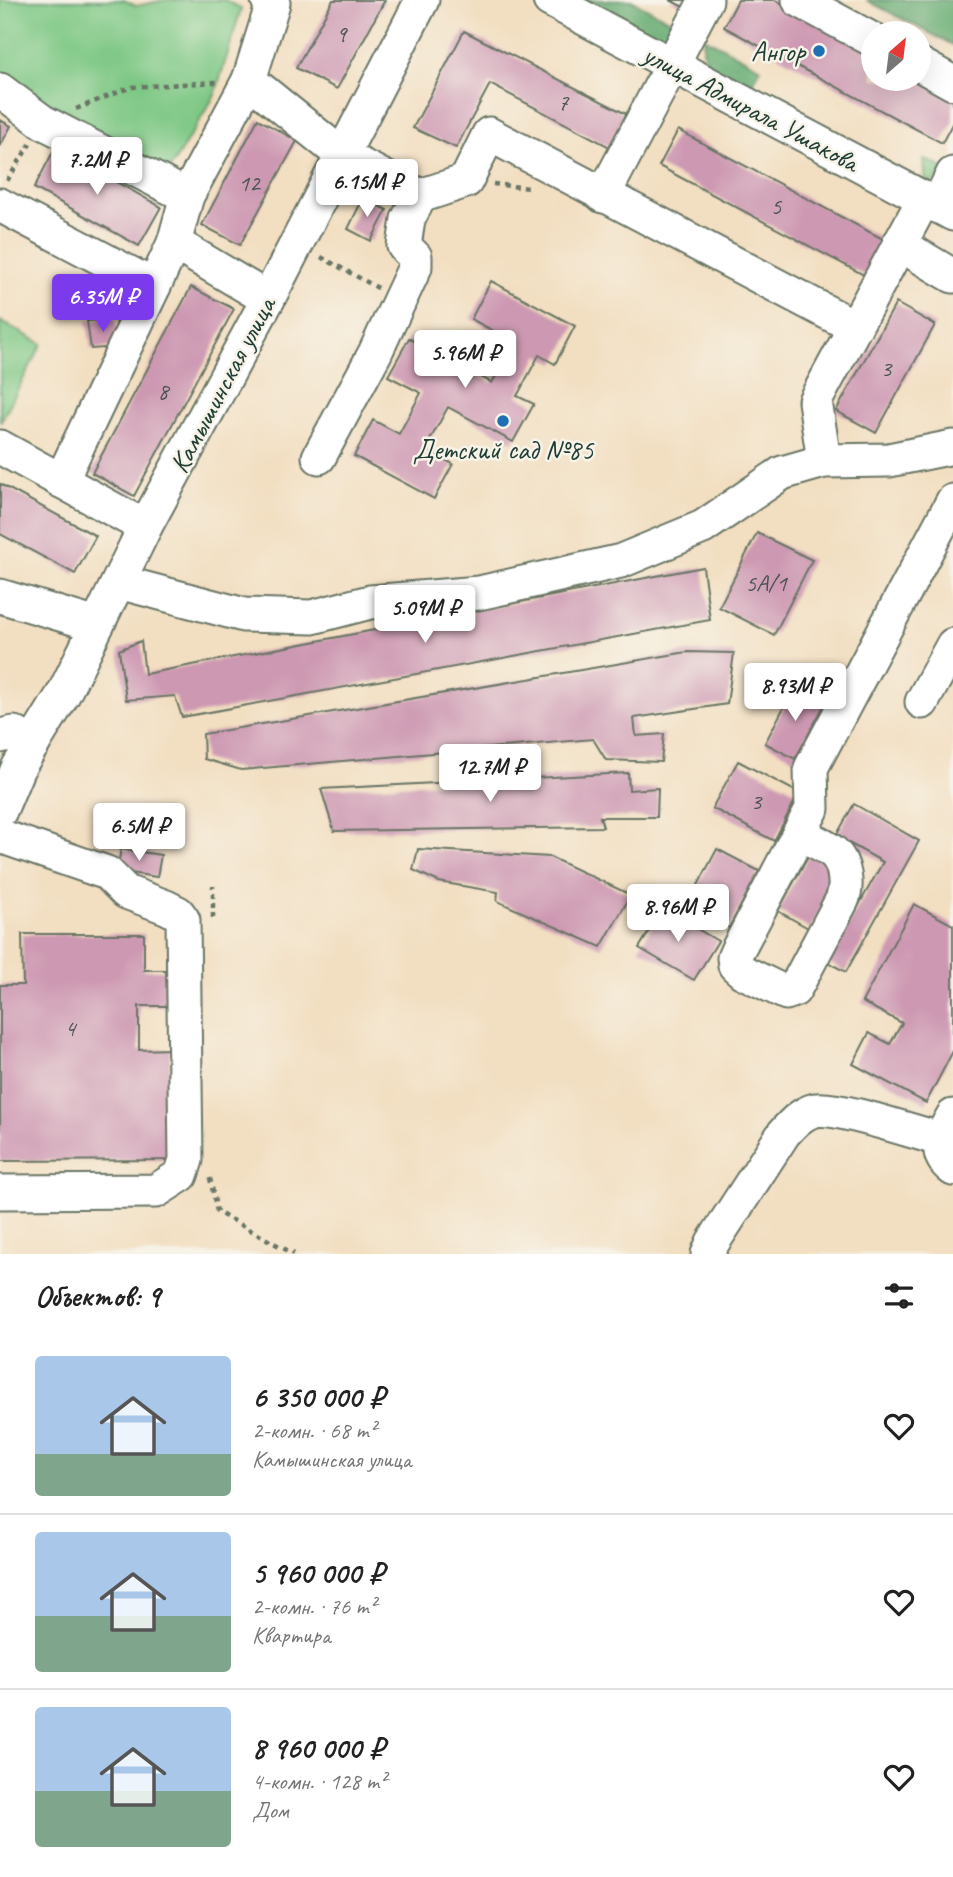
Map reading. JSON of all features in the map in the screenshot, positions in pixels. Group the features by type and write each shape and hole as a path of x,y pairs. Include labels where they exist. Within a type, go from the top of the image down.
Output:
{"street":[{"path":"61,481 174,243 187,196 249,80 273,3 268,0"},
{"name":"Камышинская улица","path":"0,811 17,761 64,693 145,527 268,299 422,0"},
{"name":"улица Адмирала Ушакова","path":"550,0 938,206"},
{"path":"603,196 706,0"},
{"path":"799,0 861,34"},
{"path":"931,71 953,83"},
{"path":"249,80 343,156 420,196"},
{"path":"0,90 43,122 187,196"},
{"path":"319,457 375,353 417,262 406,250 404,241 408,219 420,196 466,181 489,134 855,327"},
{"path":"824,461 815,401 900,244 938,206 953,174"},
{"path":"3,194 154,286"},
{"path":"174,243 268,299"},
{"path":"900,244 953,276"},
{"path":"0,447 145,527"},
{"path":"118,582 244,615 312,617 370,602 479,593 621,561 702,527 782,472 824,461 889,460 953,447"},
{"path":"799,834 812,809 811,768 953,501"},
{"path":"0,596 97,625"},
{"path":"922,702 953,645"},
{"path":"0,736 14,733 17,761"},
{"path":"0,836 107,873 126,892 166,907 178,913 183,920 186,1160 181,1175 156,1191 0,1192"},
{"path":"708,1254 713,1242 784,1133 799,1117 815,1110 946,1127 940,1152 953,1169"}],"path":[{"path":"3,194 43,122 131,87 249,80"},
{"path":"312,253 400,300"},
{"path":"213,886 213,926"},
{"path":"211,1169 210,1182 218,1212 294,1254"}],"green space":[{"path":"0,0 124,0 136,6 165,0 225,0 241,9 215,95 170,169 102,138 0,72"},
{"path":"579,0 631,0 681,26 665,43"},
{"path":"866,0 953,0 953,45 931,34 931,21 907,21"},
{"path":"704,37 761,68 749,89 706,63"},
{"path":"924,159 946,169 926,188"},
{"path":"0,321 42,344 0,423"}],"building":[{"path":"333,0 385,0 337,89 296,68"},
{"path":"670,0 691,0 687,9"},
{"path":"738,0 775,0 861,47 861,91 931,91 931,85 953,96 953,122 942,143 724,27"},
{"path":"464,31 636,119 619,152 490,84 456,148 413,128"},
{"path":"258,119 297,141 240,245 202,225"},
{"path":"0,120 11,126 0,146"},
{"path":"678,130 894,245 875,281 659,166"},
{"path":"55,148 161,207 139,246 34,188"},
{"path":"363,198 387,210 371,241 348,229"},
{"path":"491,281 575,326 555,364 539,355 517,396 534,404 513,442 448,407 425,449 453,464 434,499 354,456 373,420 399,434 421,393 388,376 409,338 492,383 514,342 471,319"},
{"path":"191,287 234,309 134,496 92,473"},
{"path":"896,303 935,325 876,433 836,411"},
{"path":"116,319 119,347 91,349 87,321"},
{"path":"0,484 96,536 75,574 0,534"},
{"path":"757,533 812,560 774,635 719,607"},
{"path":"703,567 710,620 182,717 175,696 126,700 119,650 141,641 145,674"},
{"path":"687,652 734,653 727,704 634,718 636,736 664,734 661,762 606,760 593,739 241,770 204,759 203,734"},
{"path":"794,688 825,704 795,759 765,743"},
{"path":"738,761 799,793 774,841 712,808"},
{"path":"628,773 629,790 658,788 657,817 600,817 603,827 334,831 321,789"},
{"path":"854,804 919,841 846,972 827,962 883,862 836,836"},
{"path":"121,849 161,855 157,877 117,871"},
{"path":"418,849 550,857 631,895 601,947 497,901 498,892 439,882 413,870"},
{"path":"717,849 759,871 729,928 687,906"},
{"path":"809,854 841,872 810,929 778,911"},
{"path":"914,904 953,925 953,1051 926,1103 853,1064 869,1033 890,1044 902,1023 862,1002"},
{"path":"663,909 718,941 694,980 639,948"},
{"path":"22,934 144,934 144,970 167,970 167,1006 139,1006 139,1050 170,1049 171,1160 0,1161 0,985 23,985"}],"place":[{"name":"Ангор","path":"819,51"},
{"name":"Детский сад №85","path":"503,421"}]}
